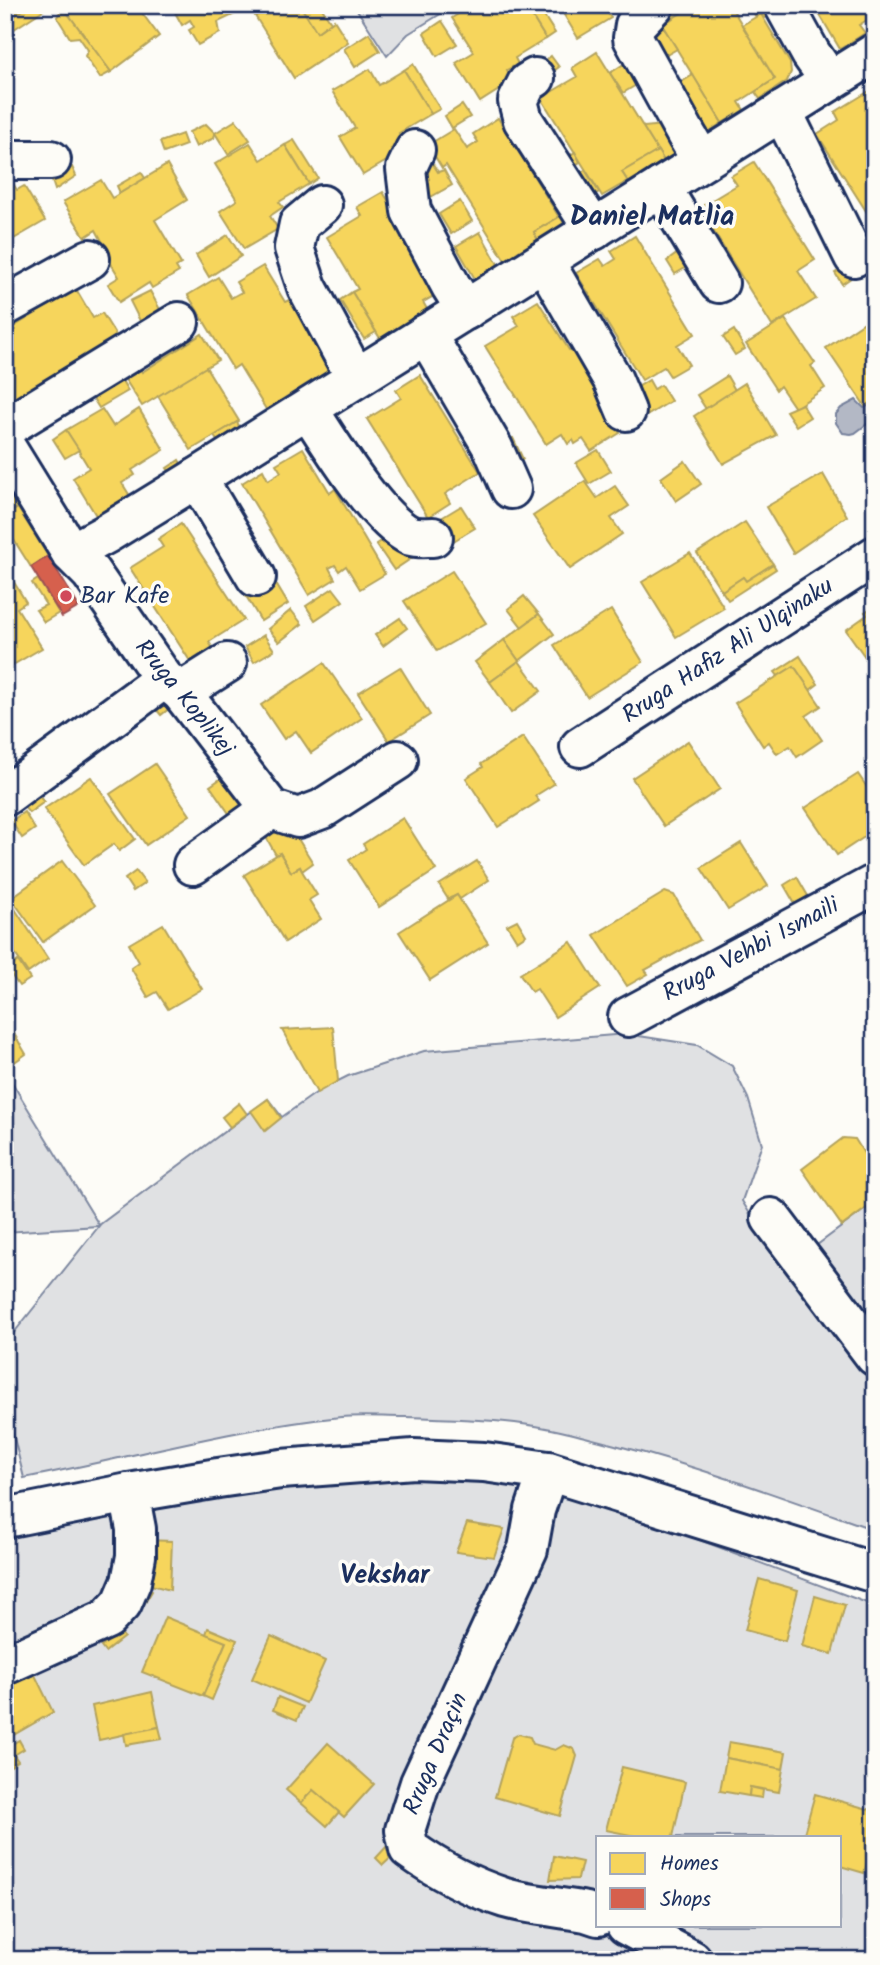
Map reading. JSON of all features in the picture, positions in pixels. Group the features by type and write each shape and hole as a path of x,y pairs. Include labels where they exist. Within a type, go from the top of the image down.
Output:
{"street":[{"path":"654,5 635,25 633,38 687,136 704,160"},
{"path":"784,5 811,54 830,81"},
{"path":"71,553 197,478 875,54"},
{"path":"535,78 527,83 518,101 523,120 594,230"},
{"path":"782,111 854,257"},
{"path":"415,150 406,169 411,211 466,310"},
{"path":"5,160 51,160"},
{"path":"661,187 719,283"},
{"path":"322,205 299,224 293,248 307,287 357,377"},
{"path":"5,306 90,259"},
{"path":"544,261 613,380 626,411"},
{"path":"5,428 179,323"},
{"path":"426,334 493,448 511,489"},
{"path":"308,409 360,487 396,526 413,537 433,537"},
{"name":"Rruga Koplikej","path":"5,446 71,553 91,573 173,685 271,810"},
{"path":"197,478 256,577"},
{"name":"Rruga Hafiz Ali Ulqinaku","path":"580,747 875,556"},
{"path":"5,796 173,685 227,663"},
{"path":"193,864 271,810 298,818 322,810 398,760"},
{"name":"Rruga Vehbi Ismaili","path":"628,1017 875,884"},
{"path":"771,1218 875,1356"},
{"path":"5,1518 128,1493 281,1469 414,1459 484,1462 548,1471 875,1573"},
{"name":"Rruga Draçin","path":"548,1471 535,1510 528,1549 420,1783 405,1830 409,1849 434,1867 465,1882 506,1898 596,1915"},
{"path":"5,1665 107,1619 122,1603 131,1582 136,1556 136,1529 128,1493"},
{"path":"628,1926 692,1960"}],"shaded area":[{"path":"354,5 455,5 408,34 387,56"},
{"path":"856,400 864,408 875,402 875,418 855,433 843,433 836,423 836,414"},
{"path":"626,1034 697,1045 732,1066 748,1098 762,1144 742,1201 755,1222 830,1311 875,1375 875,1530 716,1475 619,1446 541,1427 474,1420 357,1416 301,1422 221,1436 24,1478 5,1402 5,1344 99,1226 5,1232 5,1071 99,1225 268,1099 282,1117 320,1090 348,1076 424,1051"},
{"path":"875,1202 875,1338 809,1251"},
{"path":"484,1459 875,1606 875,1960 5,1960 5,1505"}],"building: Homes":[{"path":"5,5 31,5 11,18"},
{"path":"31,5 51,5 5,35 5,10 11,18"},
{"path":"136,5 159,36 111,72 63,7"},
{"path":"171,5 230,5 235,14 218,22 220,33 198,45 189,30 194,27 190,20 182,25"},
{"path":"272,5 300,5 317,32 334,20 348,42 294,78 255,16 273,7"},
{"path":"300,5 307,5 308,8 321,7 331,22 317,32"},
{"path":"472,5 491,5 495,12 506,5 525,5 546,39 515,58 518,64 507,70 513,81 480,102 456,63 474,52 452,18"},
{"path":"525,5 537,5 555,33 546,39"},
{"path":"558,5 603,5 611,18 578,38"},
{"path":"661,5 694,5 665,23 656,8"},
{"path":"694,5 730,5 775,79 739,102 744,110 722,123 662,25"},
{"path":"762,5 767,15 763,18 761,14 756,17 752,10"},
{"path":"814,5 875,5 875,15 859,25 865,33 840,49"},
{"path":"63,7 111,72 100,78 85,56 88,50 79,37 70,38 57,17"},
{"path":"761,14 790,63 791,72 787,81 760,99 755,92 775,79 742,25"},
{"path":"442,21 457,44 437,56 424,33"},
{"path":"662,25 677,49 663,57 649,33"},
{"path":"369,33 380,51 355,67 344,49"},
{"path":"597,52 658,151 622,172 628,181 602,196 541,98 577,77 572,68"},
{"path":"551,56 559,67 543,79 535,68"},
{"path":"630,60 643,81 623,93 610,73"},
{"path":"413,64 440,109 431,114 404,70"},
{"path":"370,69 379,85 404,70 431,114 399,133 404,142 391,149 395,156 363,175 340,137 355,128 332,91"},
{"path":"693,75 722,123 708,132 678,84"},
{"path":"871,90 875,95 875,225 817,134 839,120 835,112"},
{"path":"462,105 470,117 452,128 445,116"},
{"path":"498,118 559,217 534,232 539,242 506,262 446,165 442,168 428,145 454,129 467,149 478,142 473,134"},
{"path":"236,120 250,140 228,154 215,133"},
{"path":"206,124 215,133 214,138 196,147 189,132"},
{"path":"664,125 680,153 664,161 643,127"},
{"path":"182,134 186,145 164,153 160,142"},
{"path":"294,140 318,178 309,184 285,145"},
{"path":"250,143 261,160 285,145 309,184 279,202 283,207 270,216 278,229 244,249 220,211 237,200 215,164"},
{"path":"658,151 664,161 629,183 622,172"},
{"path":"575,152 580,162 570,168 565,159"},
{"path":"428,156 438,172 444,170 452,185 429,198 415,173"},
{"path":"754,162 815,260 798,271 816,299 772,326 699,208 737,185 731,176"},
{"path":"167,165 187,200 155,220 181,264 176,267 179,272 152,288 149,283 119,302 108,284 119,277 100,245 103,243 96,230 85,237 63,202 101,180 112,198"},
{"path":"72,167 76,176 55,190 48,169"},
{"path":"585,170 599,192 590,198 576,175"},
{"path":"5,171 17,190 24,186 45,221 5,244"},
{"path":"141,172 145,178 120,193 117,186"},
{"path":"556,188 576,219 539,242 534,232 559,217 546,194"},
{"path":"383,192 443,291 423,302 432,318 410,322 381,340 352,292 358,289 327,237 362,216 357,207"},
{"path":"460,201 472,221 451,234 439,214"},
{"path":"480,232 499,266 475,279 456,246"},
{"path":"228,235 241,256 209,277 196,255"},
{"path":"635,236 695,334 677,345 689,365 670,376 664,367 642,380 576,273 600,259 605,266 616,259 611,251"},
{"path":"678,253 687,267 675,274 667,261"},
{"path":"851,263 858,273 842,284 835,273"},
{"path":"263,266 285,302 289,300 335,375 267,411 239,365 233,369 188,295 218,277 231,298 242,292 236,282"},
{"path":"76,289 93,318 102,313 120,342 11,406 5,396 5,381 10,379 5,371 5,332"},
{"path":"150,291 163,315 142,325 130,301"},
{"path":"352,292 376,332 364,339 340,300"},
{"path":"538,301 569,350 576,346 608,399 602,403 620,433 591,451 583,439 575,444 573,440 568,444 562,434 546,444 485,346 519,326 513,316"},
{"path":"875,315 875,400 865,406 826,348"},
{"path":"785,319 815,363 811,366 825,388 795,408 780,386 776,390 746,344"},
{"path":"734,330 745,349 735,355 723,337"},
{"path":"202,334 218,360 142,406 123,376 139,367 142,372"},
{"path":"206,367 239,421 191,450 158,396"},
{"path":"118,374 128,391 99,408 89,392"},
{"path":"420,375 480,472 445,494 450,503 428,517 367,419 401,398 396,390"},
{"path":"727,376 735,390 706,409 697,395"},
{"path":"649,380 654,389 661,385 671,401 643,418 628,393"},
{"path":"745,383 776,435 723,464 694,416"},
{"path":"802,404 810,417 796,426 786,411"},
{"path":"102,409 113,426 139,409 164,450 132,470 135,475 122,483 130,496 97,517 73,478 89,468 66,430"},
{"path":"237,422 240,428 218,442 214,436"},
{"path":"66,430 79,450 65,458 53,439"},
{"path":"513,438 523,459 516,463 505,441"},
{"path":"303,448 330,493 335,489 385,574 360,589 346,566 339,571 335,565 329,568 335,579 309,595 242,483 263,470 268,480 281,472 276,464"},
{"path":"598,450 611,471 589,484 576,463"},
{"path":"179,460 183,467 171,474 167,468"},
{"path":"685,461 701,484 676,501 661,478"},
{"path":"823,474 847,516 793,553 766,507"},
{"path":"585,481 597,498 615,486 629,506 611,518 622,534 570,569 533,516"},
{"path":"5,488 18,508 5,515"},
{"path":"461,506 475,528 447,545 433,523"},
{"path":"18,508 48,556 31,567 5,526 5,515"},
{"path":"745,522 773,564 746,581 743,577 722,591 697,553"},
{"path":"181,524 244,620 209,642 214,650 192,664 130,568 163,547 158,539"},
{"path":"394,532 412,558 394,570 376,544"},
{"path":"690,553 724,608 676,637 642,582"},
{"path":"773,564 776,569 728,600 722,591 743,577 746,581"},
{"path":"452,571 486,623 437,651 404,601"},
{"path":"270,574 288,604 261,621 243,591"},
{"path":"12,579 26,602 17,608 42,648 6,669 5,583"},
{"path":"38,579 59,613 44,622 36,610 46,605 32,583"},
{"path":"333,588 343,601 315,620 306,606"},
{"path":"524,596 539,614 522,627 508,609"},
{"path":"875,605 875,671 846,630 867,615 865,612"},
{"path":"291,610 302,624 279,642 268,629"},
{"path":"611,610 643,662 587,697 554,645"},
{"path":"539,614 554,634 519,661 504,640"},
{"path":"400,618 407,628 383,646 375,635"},
{"path":"264,635 274,650 254,662 245,647"},
{"path":"504,640 519,661 490,682 475,662"},
{"path":"753,650 758,657 738,670 734,663"},
{"path":"800,656 818,684 810,690 794,666 778,676 775,672"},
{"path":"519,661 541,691 511,713 490,682"},
{"path":"324,663 362,718 311,753 296,731 284,739 261,705"},
{"path":"794,666 821,706 806,716 822,740 797,757 790,746 777,754 769,742 763,746 735,703"},
{"path":"400,667 430,715 389,741 358,693"},
{"path":"170,697 175,704 161,715 156,709"},
{"path":"523,737 554,784 535,796 539,801 498,827 466,778 483,767 481,764"},
{"path":"688,741 720,789 664,826 632,778"},
{"path":"155,764 190,815 146,845 110,794"},
{"path":"229,773 254,809 235,822 210,786"},
{"path":"858,774 875,799 875,830 837,855 805,808"},
{"path":"91,777 135,839 119,851 114,844 84,865 44,809"},
{"path":"38,795 44,802 29,813 23,806"},
{"path":"24,812 35,829 22,838 11,821"},
{"path":"403,818 436,870 379,907 349,860 366,849 363,844"},
{"path":"287,821 313,863 302,871 300,867 291,872 280,853 276,855 262,830"},
{"path":"741,843 768,886 728,910 701,868"},
{"path":"280,853 291,872 300,867 317,895 309,900 321,919 285,942 244,875"},
{"path":"62,861 95,905 43,942 11,898"},
{"path":"477,861 489,880 460,899 457,895 448,899 439,885"},
{"path":"136,871 145,883 133,891 125,879"},
{"path":"797,877 808,896 795,904 784,885"},
{"path":"665,892 674,895 700,940 645,970 648,974 627,986 594,935"},
{"path":"5,894 48,959 28,973 5,939"},
{"path":"457,895 488,943 430,980 399,932"},
{"path":"517,920 526,935 517,941 507,925"},
{"path":"163,924 202,989 168,1009 157,992 148,997 131,968 139,962 129,944"},
{"path":"5,942 12,954 5,958"},
{"path":"571,942 600,988 555,1017 537,989 532,992 520,974"},
{"path":"18,961 30,979 19,986 7,969"},
{"path":"333,1027 338,1081 317,1093 282,1030"},
{"path":"13,1032 26,1054 13,1063 5,1050 5,1037"},
{"path":"268,1099 281,1118 265,1131 251,1111"},
{"path":"239,1103 247,1114 230,1127 222,1117"},
{"path":"843,1138 855,1139 875,1171 875,1202 842,1226 802,1169"},
{"path":"467,1523 504,1529 494,1557 456,1552"},
{"path":"146,1540 172,1541 170,1590 144,1583"},
{"path":"759,1579 798,1590 785,1641 745,1630"},
{"path":"145,1587 152,1591 140,1611 133,1607"},
{"path":"815,1596 845,1605 832,1654 802,1646"},
{"path":"165,1617 226,1642 203,1696 142,1672"},
{"path":"208,1628 237,1640 212,1700 203,1696 226,1642 206,1634"},
{"path":"120,1632 124,1637 105,1652 101,1647"},
{"path":"271,1636 325,1661 306,1703 252,1679"},
{"path":"33,1671 53,1712 5,1740 5,1683"},
{"path":"152,1692 159,1727 99,1740 92,1706"},
{"path":"278,1697 303,1707 297,1720 273,1710"},
{"path":"159,1727 162,1739 126,1745 124,1734"},
{"path":"519,1734 530,1737 533,1744 555,1750 564,1745 574,1749 577,1756 560,1816 495,1797 512,1738"},
{"path":"5,1740 9,1746 19,1740 24,1749 14,1755 18,1761 5,1770"},
{"path":"729,1742 786,1752 783,1769 726,1758"},
{"path":"328,1743 374,1784 344,1817 313,1790 301,1803 286,1790"},
{"path":"726,1758 783,1769 779,1792 750,1787 749,1796 720,1791"},
{"path":"622,1767 685,1782 673,1836 635,1836 606,1830"},
{"path":"750,1787 763,1790 762,1798 749,1796"},
{"path":"313,1790 339,1812 327,1826 301,1803"},
{"path":"815,1794 875,1811 875,1835 864,1873 842,1867 842,1836 803,1836"},
{"path":"388,1845 396,1853 383,1865 376,1858"},
{"path":"554,1856 582,1862 578,1879 550,1880"}],"building: Shops":[{"path":"48,556 79,607 62,617 31,567"}],"place":[{"name":"Bar Kafe","path":"66,596"}],"district":[{"name":"Daniel Matlia","path":"652,217"},
{"name":"Vekshar","path":"385,1576"}]}
